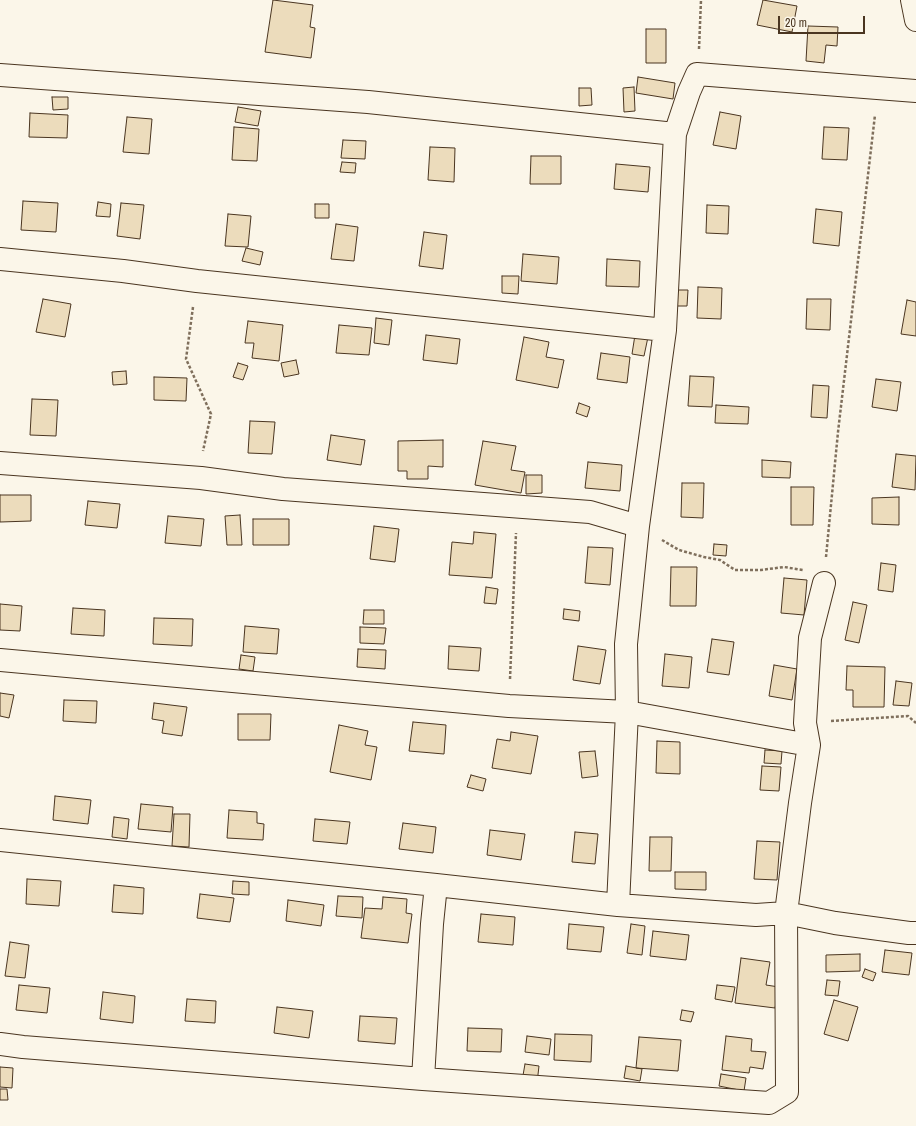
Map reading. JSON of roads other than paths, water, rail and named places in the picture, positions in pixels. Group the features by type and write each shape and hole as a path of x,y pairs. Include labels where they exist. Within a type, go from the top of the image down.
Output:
{"street":[{"path":"912,0 916,20"},
{"path":"618,905 627,712 626,644 638,526 665,330 675,134 689,92 697,74 916,91"},
{"path":"0,75 368,102 675,134"},
{"path":"0,259 665,330"},
{"path":"0,463 201,478 283,489 590,512 638,526"},
{"path":"0,1044 423,1079 769,1103 787,1092 786,913 809,745 805,722 810,638 824,583"},
{"path":"0,660 509,706 627,712 809,745"},
{"path":"0,840 618,905 756,915 786,913 835,923 916,933"},
{"path":"423,1079 432,924 436,885"}]}
